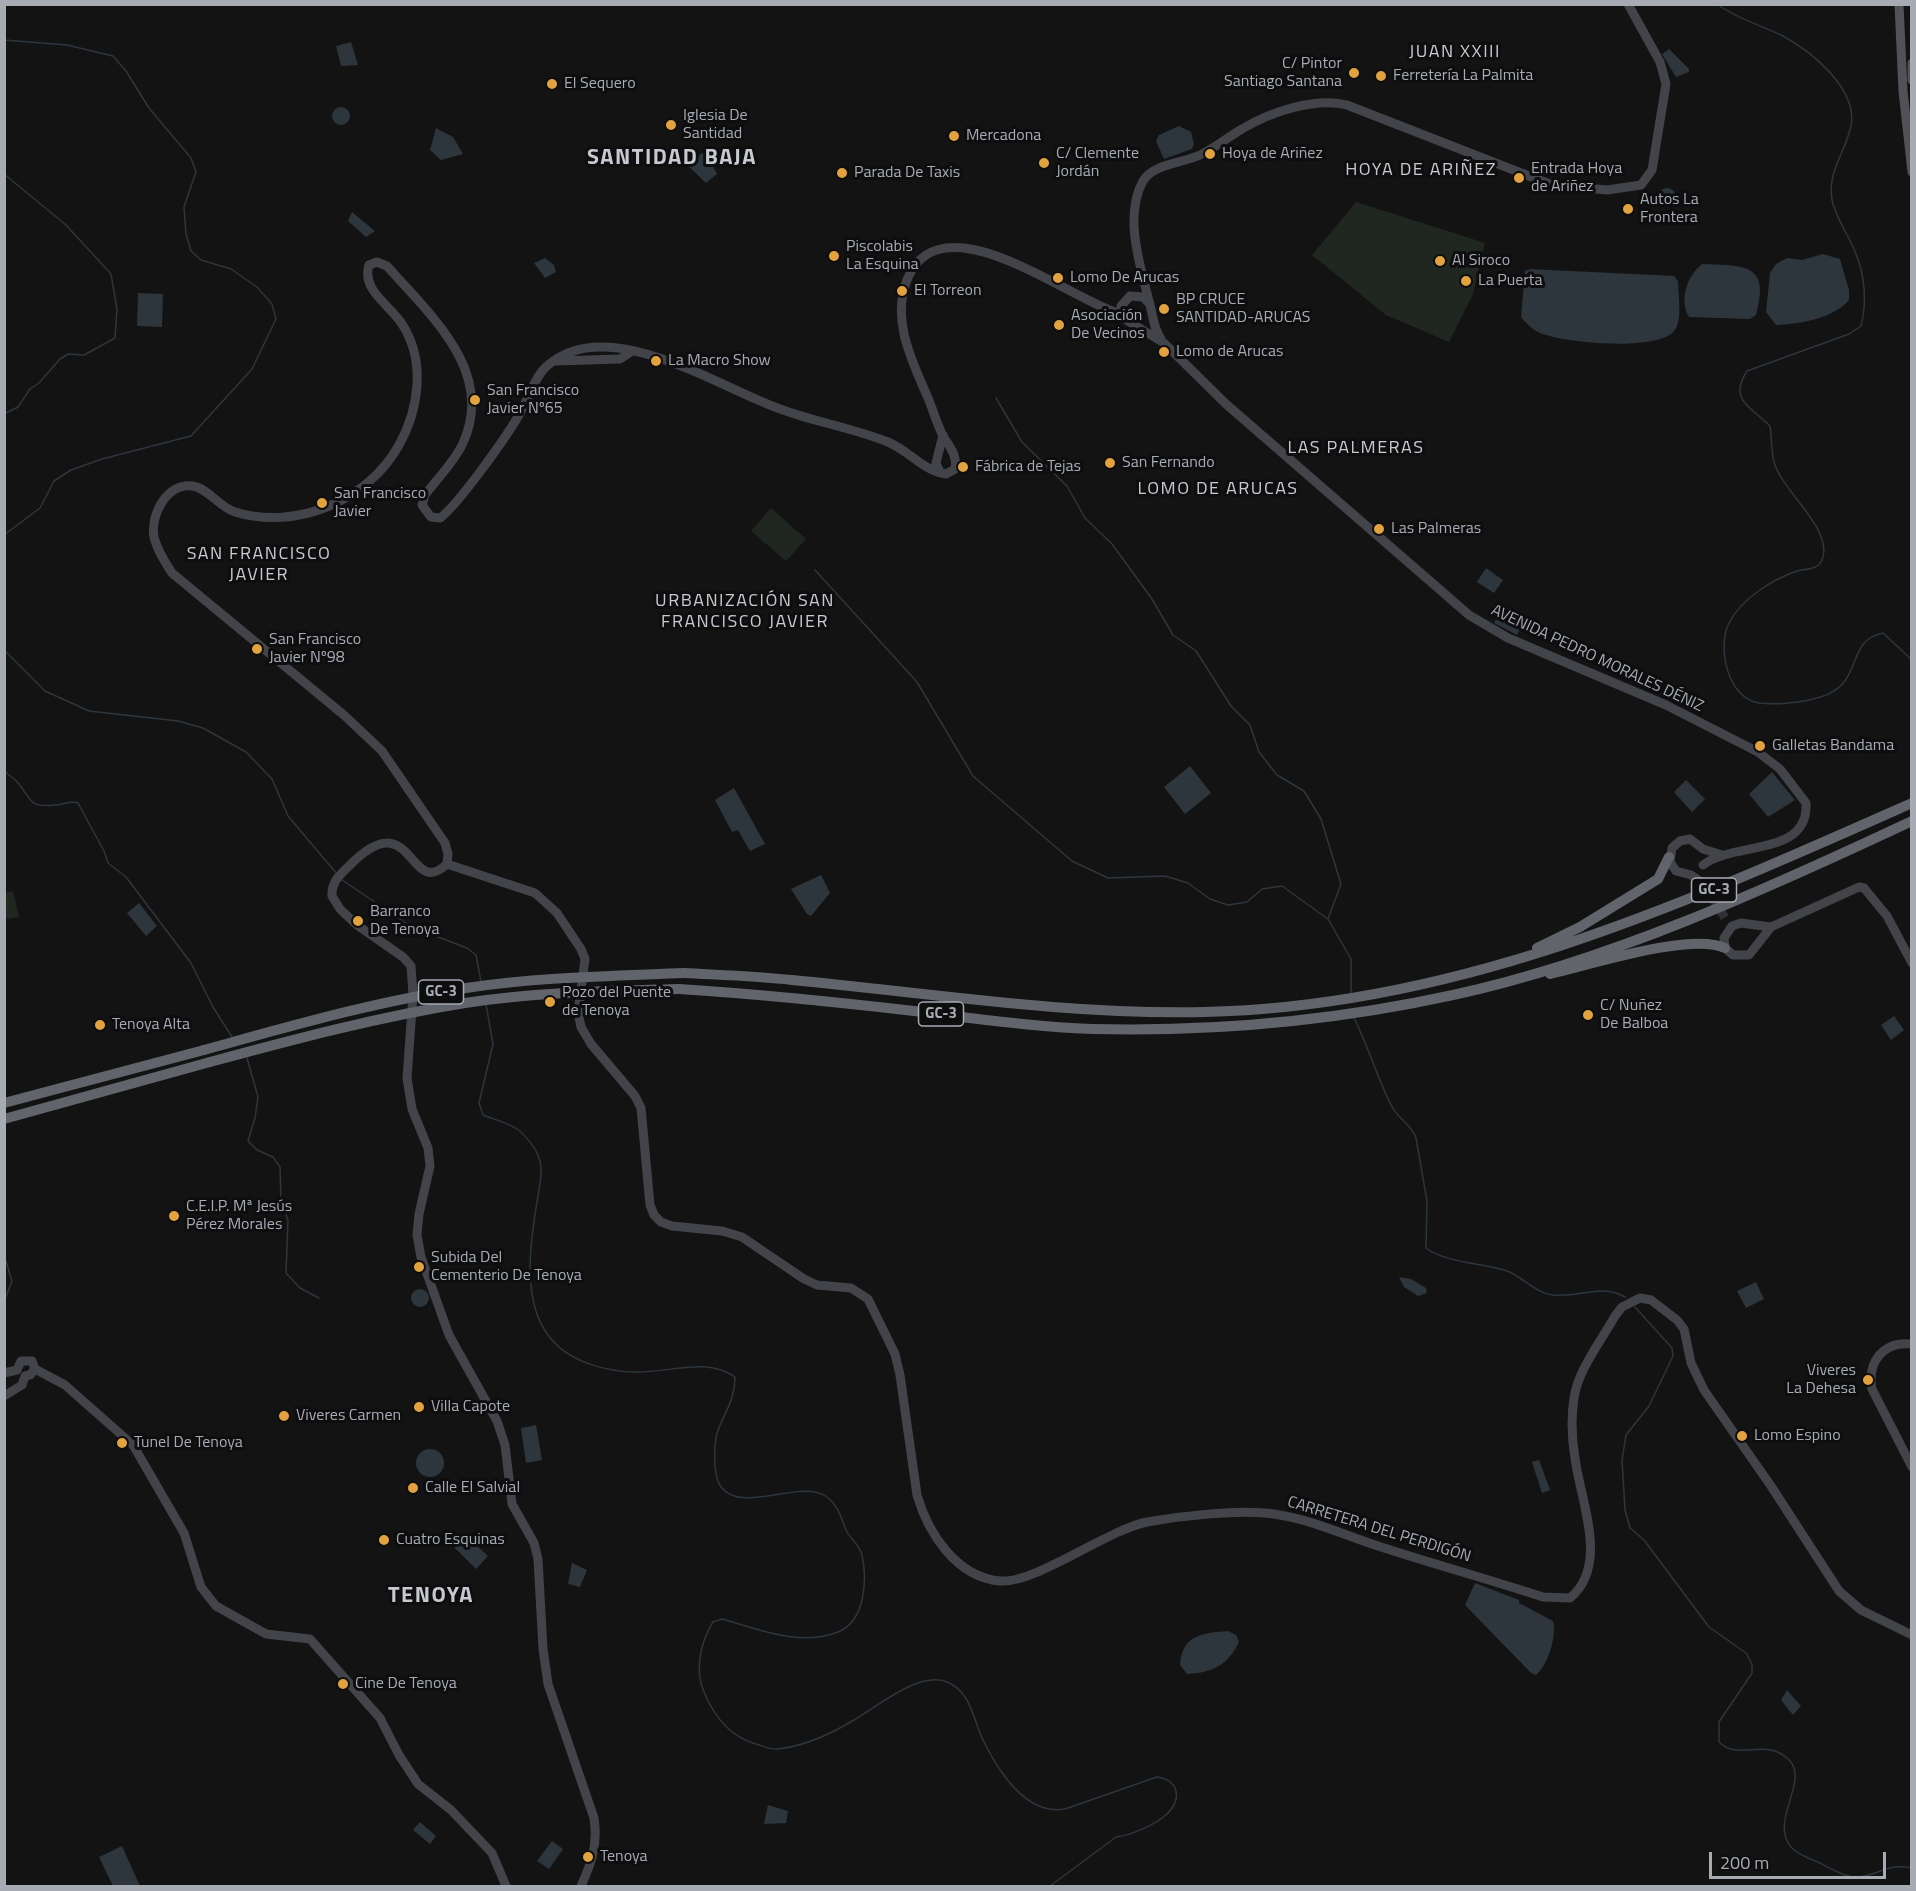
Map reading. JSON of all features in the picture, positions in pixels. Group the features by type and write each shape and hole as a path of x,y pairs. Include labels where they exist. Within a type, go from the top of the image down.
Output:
{"highway":[{"name":"GC-3","path":"4,1103 351,1009 466,988 574,977 684,973 790,980 986,1003 1089,1012 1206,1012 1312,1003 1474,972 1575,943 1689,900 1811,849 1911,803"},
{"name":"GC-3","path":"4,1119 351,1024 466,1003 574,992 679,989 782,996 1089,1029 1203,1029 1302,1021 1372,1011 1516,981 1608,949 1708,910 1911,821"},
{"path":"1508,961 1558,939 1651,884 1666,868 1669,857"},
{"path":"1516,981 1644,951 1698,942 1714,942 1725,948"},
{"path":"4,1125 28,1114"}],"main road":[{"path":"1164,343 1152,326 1135,217 1136,197 1144,178 1154,170 1203,153 1263,119 1308,105 1336,102 1552,185 1606,190 1641,185 1652,170 1666,84 1660,62 1628,4"},
{"path":"1899,4 1911,81"},
{"path":"1909,66 1903,91 1911,172"},
{"path":"581,1887 595,1854 594,1818 548,1684 543,1649 538,1559 534,1543 512,1504 509,1462 497,1421 449,1335 421,1257 418,1224 430,1166 428,1149 411,1108 407,1078 413,995 411,966 403,957 371,937 340,909 332,896 334,881 373,845 385,842 402,848 418,867 430,873 440,871 447,864 448,854 445,843 382,751 345,716 172,573 161,557 154,535 155,515 164,498 177,489 192,486 204,492 219,506 236,513 257,516 312,513 333,505 372,481 386,466 400,443 411,416 418,368 412,343 402,324 371,288 366,275 369,264 377,262 387,266 454,344 469,379 469,424 463,444 425,495 422,505 432,517 440,518 453,505 518,417 544,367 574,349 585,347 631,352 669,361 797,416 887,442 915,458 934,473 946,474 953,471 956,465 906,346 902,318 905,286 912,270 923,259 935,252 957,248 989,254 1032,270 1108,310 1121,310"},
{"path":"1143,276 1140,288 1126,299 1121,310 1125,321 1138,326 1164,343"},
{"path":"1134,295 1143,297 1150,306 1148,320 1138,326"},
{"name":"AVENIDA PEDRO MORALES DÉNIZ","path":"1164,343 1226,404 1469,615 1508,638 1666,705 1758,752 1780,769 1806,803 1803,825 1792,836 1761,847 1724,855"},
{"path":"940,472 936,466 943,435"},
{"path":"915,458 925,461 949,454 954,458"},
{"path":"1703,849 1704,884 1691,875 1676,871 1669,857 1672,848 1684,840 1695,841 1703,849 1724,855"},
{"path":"1703,866 1724,855"},
{"name":"CARRETERA DEL PERDIGÓN","path":"447,864 535,893 557,913 581,949 585,959 578,1012 581,1027 591,1044 635,1096 640,1108 650,1205 654,1215 672,1226 722,1231 742,1237 760,1246 804,1279 817,1285 850,1288 868,1299 895,1354 900,1375 916,1495 921,1510 947,1554 956,1562 988,1578 1012,1580 1139,1524 1200,1516 1264,1513 1310,1522 1378,1546 1543,1597 1570,1598 1582,1585 1590,1563 1590,1543 1574,1457 1574,1398 1578,1383 1615,1316 1622,1307 1641,1298 1651,1300 1684,1329 1691,1363 1700,1384 1839,1591 1861,1610 1911,1635"},
{"path":"1771,927 1729,922 1725,933 1725,948 1733,955 1743,957 1753,952 1771,927 1859,887 1869,893 1887,916 1911,963"},
{"path":"1750,926 1756,933 1758,942"},
{"path":"1911,1344 1893,1344 1881,1352 1870,1376 1872,1389 1911,1467"},
{"path":"4,1396 22,1385 19,1363 26,1359 32,1361 35,1369 65,1385 133,1445 184,1533 201,1587 216,1606 266,1634 310,1639 380,1718 399,1755 418,1784 451,1810 492,1853 506,1887"},
{"path":"4,1373 30,1375 35,1369"}],"shaded area":[{"path":"351,42 358,65 341,66 336,46"},
{"path":"1669,49 1689,69 1689,72 1676,77 1662,54"},
{"path":"337,107 345,107 350,112 348,123 337,125 332,120 332,112"},
{"path":"1179,126 1191,132 1194,144 1192,149 1164,159 1156,141 1159,135"},
{"path":"436,128 453,137 463,154 441,160 430,150"},
{"path":"705,152 717,174 706,183 685,163"},
{"path":"1667,188 1673,191 1676,197 1673,203 1667,206 1661,203 1658,197 1661,191"},
{"path":"1356,202 1485,243 1473,294 1449,342 1386,315 1312,255"},
{"path":"352,212 375,231 366,237 348,221"},
{"path":"1823,254 1840,259 1849,290 1849,300 1825,316 1805,322 1776,325 1766,312 1770,273 1776,264 1787,258 1802,260"},
{"path":"545,258 554,265 556,272 545,278 534,263"},
{"path":"1702,264 1730,265 1750,270 1760,285 1756,315 1750,319 1689,317 1685,303 1686,289 1692,275"},
{"path":"1530,269 1674,276 1678,281 1677,327 1664,338 1630,343 1586,342 1538,332 1521,317 1525,271"},
{"path":"138,293 163,294 162,327 137,326"},
{"path":"771,508 806,539 786,561 751,531"},
{"path":"1486,568 1503,580 1494,593 1477,582"},
{"path":"1499,613 1522,625 1517,635 1494,623"},
{"path":"1190,766 1211,793 1185,814 1164,787"},
{"path":"1772,772 1795,800 1768,817 1749,794"},
{"path":"1686,780 1705,799 1692,812 1674,792"},
{"path":"734,788 765,844 750,851 738,830 732,832 715,800"},
{"path":"821,875 830,893 811,916 807,914 791,889"},
{"path":"13,891 19,917 5,919 5,893"},
{"path":"139,903 157,926 146,936 127,913"},
{"path":"1894,1016 1904,1030 1891,1040 1881,1025"},
{"path":"1399,1277 1411,1279 1426,1288 1427,1293 1418,1296 1404,1287"},
{"path":"1756,1282 1764,1299 1746,1308 1737,1291"},
{"path":"420,1289 426,1292 429,1298 426,1304 420,1307 414,1304 411,1298 414,1292"},
{"path":"536,1425 542,1460 526,1463 521,1428"},
{"path":"430,1449 440,1453 444,1463 440,1473 430,1477 420,1473 416,1463 420,1453"},
{"path":"1539,1460 1550,1490 1542,1493 1532,1462"},
{"path":"465,1535 488,1556 476,1569 454,1547"},
{"path":"572,1563 587,1570 580,1587 568,1584"},
{"path":"1475,1583 1519,1600 1519,1603 1553,1621 1554,1634 1550,1650 1536,1675 1531,1673 1465,1605"},
{"path":"1228,1631 1236,1635 1239,1642 1230,1657 1212,1670 1187,1674 1180,1665 1185,1647 1189,1642 1202,1635"},
{"path":"1787,1690 1801,1706 1793,1715 1781,1700"},
{"path":"768,1805 788,1811 786,1823 764,1824"},
{"path":"420,1822 436,1836 430,1844 413,1830"},
{"path":"552,1841 563,1849 549,1869 537,1861"},
{"path":"122,1846 140,1886 113,1886 99,1857"}],"waterway":[{"path":"1717,4 1795,43 1831,73 1847,99 1851,112 1851,126 1834,174 1831,193 1835,211 1859,262 1864,299 1861,326 1849,334 1747,371 1742,381 1740,389 1744,402 1770,426 1772,453 1779,473 1813,521 1824,545 1820,563 1811,569 1797,571 1778,579 1749,598 1734,614 1729,623 1724,645 1728,670 1732,682 1748,699 1759,703 1779,704 1794,703 1830,693 1849,675 1862,645 1870,638 1883,633 1912,660"},
{"name":"Barranco De Tenoya","path":"4,40 67,45 113,56 126,71 149,108 191,158 196,172 184,207 186,234 191,251 201,260 231,269 257,287 272,304 276,319 252,369 191,436 102,459 71,470 54,481 40,508 4,535"},
{"path":"4,174 66,225 111,274 117,309 115,338 84,355 68,354 60,359 39,383 30,389 18,407 4,414"},
{"path":"996,398 1022,442 1067,486 1085,518 1112,544 1152,599 1173,635 1196,651 1231,706 1250,725 1259,752 1277,775 1304,791 1321,819 1341,884 1328,919"},
{"path":"815,570 917,682 973,776 1072,861 1108,878 1165,876 1188,883 1210,899 1228,905 1247,902 1262,889 1282,886 1328,919 1351,959 1351,993"},
{"name":"Barranco De Tenoya","path":"4,650 45,691 89,711 178,721 203,728 246,752 272,779 288,816 337,874"},
{"path":"4,770 35,804 46,806 78,803 108,863 126,877 191,963 213,1007 232,1037"},
{"name":"Barranco De Tenoya","path":"342,880 412,927 467,948 476,955 481,982"},
{"name":"Barranco De Tenoya","path":"486,1004 493,1044 479,1103 483,1115 509,1125 522,1133 533,1147 541,1165 530,1271 534,1305 548,1335 567,1353 603,1368 642,1372 702,1367 725,1371 735,1377 733,1395 716,1437 715,1470 721,1487 731,1495 743,1498 802,1491 816,1492 827,1497 837,1509 847,1532 861,1552 864,1564 864,1587 859,1609 854,1619 838,1632 809,1638 795,1637 722,1619 713,1622 702,1647 699,1665 704,1692 718,1717 731,1731 747,1741 778,1749 827,1735 912,1685 936,1680 947,1682 962,1693 971,1708 984,1742 1006,1778 1027,1799 1038,1806 1065,1809 1157,1777 1174,1786 1175,1802 1167,1814 1143,1829 1116,1837 1050,1886"},
{"path":"1354,1018 1391,1105 1416,1138 1427,1201 1426,1248 1452,1259 1510,1272 1546,1294 1563,1295 1607,1291 1625,1297"},
{"path":"247,1058 258,1097 248,1141 257,1150 273,1157 280,1167 281,1201 288,1220 286,1273 300,1288 319,1298"},
{"path":"4,1255 12,1281 4,1302"},
{"path":"1635,1307 1672,1348 1673,1356 1649,1406 1626,1435 1622,1460 1625,1510 1630,1528 1644,1540 1709,1627 1746,1653 1752,1664 1752,1673 1719,1722 1719,1742 1735,1750 1772,1750 1790,1761 1795,1770 1795,1780 1784,1827 1786,1838 1798,1853 1836,1872 1854,1877 1888,1868 1912,1868"}],"tunnel":[{"path":"1706,887 1725,918"}],"place":[{"name":"C/ Pintor Santiago Santana","path":"1354,73"},
{"name":"Ferretería La Palmita","path":"1381,76"},
{"name":"El Sequero","path":"552,84"},
{"name":"Iglesia De Santidad","path":"671,125"},
{"name":"Mercadona","path":"954,136"},
{"name":"Hoya de Ariñez","path":"1210,154"},
{"name":"C/ Clemente Jordán","path":"1044,163"},
{"name":"Parada De Taxis","path":"842,173"},
{"name":"Entrada Hoya de Ariñez","path":"1519,178"},
{"name":"Autos La Frontera","path":"1628,209"},
{"name":"Piscolabis La Esquina","path":"834,256"},
{"name":"Al Siroco","path":"1440,261"},
{"name":"Lomo De Arucas","path":"1058,278"},
{"name":"La Puerta","path":"1466,281"},
{"name":"El Torreon","path":"902,291"},
{"name":"BP CRUCE SANTIDAD-ARUCAS","path":"1164,309"},
{"name":"Asociación De Vecinos","path":"1059,325"},
{"name":"Lomo de Arucas","path":"1164,352"},
{"name":"La Macro Show","path":"656,361"},
{"name":"San Francisco Javier Nº65","path":"475,400"},
{"name":"San Fernando","path":"1110,463"},
{"name":"Fábrica de Tejas","path":"963,467"},
{"name":"San Francisco Javier","path":"322,503"},
{"name":"Las Palmeras","path":"1379,529"},
{"name":"San Francisco Javier Nº98","path":"257,649"},
{"name":"Galletas Bandama","path":"1760,746"},
{"name":"Barranco De Tenoya","path":"358,921"},
{"name":"Pozo del Puente de Tenoya","path":"550,1002"},
{"name":"C/ Nuñez De Balboa","path":"1588,1015"},
{"name":"Tenoya Alta","path":"100,1025"},
{"name":"C.E.I.P. Mª Jesús Pérez Morales","path":"174,1216"},
{"name":"Subida Del Cementerio De Tenoya","path":"419,1267"},
{"name":"Viveres La Dehesa","path":"1868,1380"},
{"name":"Villa Capote","path":"419,1407"},
{"name":"Viveres Carmen","path":"284,1416"},
{"name":"Lomo Espino","path":"1742,1436"},
{"name":"Tunel De Tenoya","path":"122,1443"},
{"name":"Calle El Salvial","path":"413,1488"},
{"name":"Cuatro Esquinas","path":"384,1540"},
{"name":"Cine De Tenoya","path":"343,1684"},
{"name":"Tenoya","path":"588,1857"}],"district":[{"name":"JUAN XXIII","path":"1455,53"},
{"name":"SANTIDAD BAJA","path":"672,159"},
{"name":"HOYA DE ARIÑEZ","path":"1421,171"},
{"name":"LAS PALMERAS","path":"1356,449"},
{"name":"LOMO DE ARUCAS","path":"1218,490"},
{"name":"SAN FRANCISCO JAVIER","path":"259,565"},
{"name":"URBANIZACIÓN SAN FRANCISCO JAVIER","path":"745,612"},
{"name":"TENOYA","path":"431,1597"}]}
